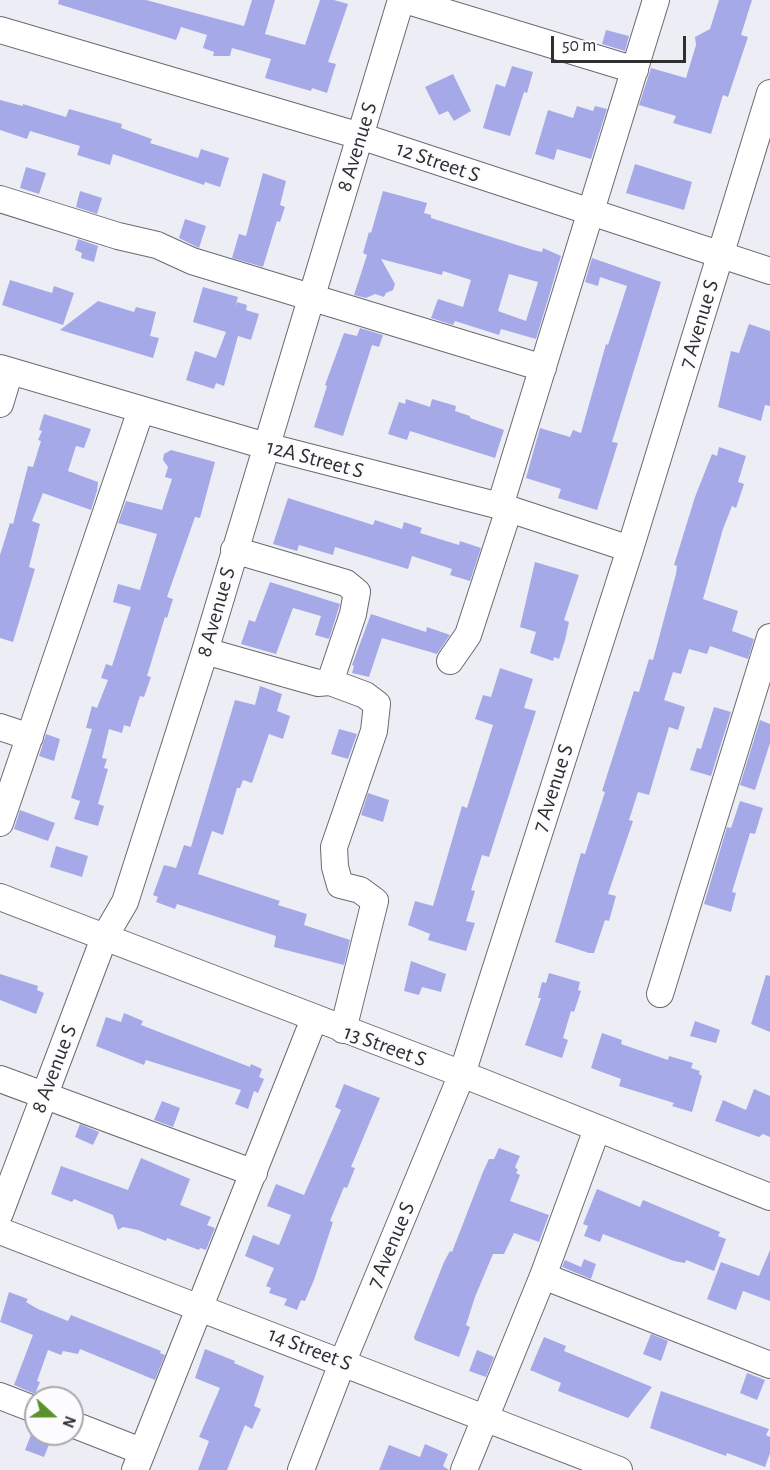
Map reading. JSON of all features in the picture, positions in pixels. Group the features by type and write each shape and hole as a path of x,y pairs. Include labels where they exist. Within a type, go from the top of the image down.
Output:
{"street":[{"path":"403,0 635,70"},
{"name":"8 Avenue S","path":"0,1213 104,938 125,902 205,651 403,0"},
{"path":"450,661 468,635 543,369 656,0"},
{"name":"12 Street S","path":"0,30 360,136 770,271"},
{"name":"7 Avenue S","path":"302,1470 343,1361 462,1074 768,109"},
{"path":"0,199 118,236 157,245 192,261 543,369"},
{"path":"0,404 5,370"},
{"name":"12A Street S","path":"5,370 266,446 504,508 630,549"},
{"path":"0,823 141,410"},
{"path":"234,550 346,583 357,592 354,614 330,682"},
{"path":"660,994 770,637"},
{"path":"205,651 318,683 330,682 365,695 377,704 374,731 334,847 335,867 340,885 360,890 375,901 344,1030"},
{"path":"0,727 30,737"},
{"name":"13 Street S","path":"0,897 462,1074 770,1197"},
{"path":"84,1431 138,1460 314,1019"},
{"path":"0,1079 254,1173"},
{"path":"464,1470 543,1276 597,1129"},
{"name":"14 Street S","path":"0,1230 343,1361 619,1470"},
{"path":"543,1276 770,1365"},
{"path":"0,1396 24,1405"}],"building":[{"path":"59,0 146,0 244,26 252,0 275,0 265,34 305,45 320,0 334,0 348,4 328,62 336,64 327,93 312,88 311,91 265,78 271,59 232,48 230,56 213,56 214,52 203,48 207,35 181,27 176,40 58,4"},
{"path":"719,0 752,0 741,35 748,37 728,97 723,95 711,134 673,123 676,116 639,105 651,68 686,78 696,45 695,37 710,29"},
{"path":"606,30 629,36 625,51 602,44"},
{"path":"512,66 533,72 510,136 483,128 496,84 505,87"},
{"path":"453,74 471,111 454,121 448,111 439,115 425,87"},
{"path":"0,100 23,106 23,104 66,117 69,109 122,124 121,128 152,139 150,143 198,158 201,149 229,158 220,187 205,182 204,185 113,154 110,165 77,155 80,146 30,131 27,139 0,130"},
{"path":"577,106 593,111 595,106 607,109 591,159 557,149 554,160 535,154 548,110 573,118"},
{"path":"635,164 692,182 684,210 626,193"},
{"path":"26,167 46,173 39,194 20,188"},
{"path":"263,173 286,181 280,205 285,207 280,222 277,221 263,267 232,258 239,234 246,236"},
{"path":"80,191 102,198 97,214 76,207"},
{"path":"383,191 427,203 424,213 431,215 431,218 533,250 542,252 543,248 561,256 536,339 501,329 499,335 455,321 453,325 431,318 438,299 463,307 471,280 443,271 442,275 381,259 395,284 393,290 386,293 384,297 375,294 366,298 354,295 367,255 363,253 369,232 371,233","holes":["509,274 538,282 526,321 498,311"]},
{"path":"185,219 206,226 199,248 179,238"},
{"path":"78,239 98,246 94,262 81,258 82,253 75,250"},
{"path":"592,258 661,282 612,442 618,443 597,510 558,498 561,489 526,478 540,428 570,437 573,430 581,433 606,344 608,345 627,286 600,277 598,286 585,282"},
{"path":"10,280 52,293 54,286 74,293 63,325 2,305"},
{"path":"203,287 238,297 235,307 237,302 247,305 246,310 259,314 251,340 238,336 224,386 216,383 214,389 186,380 195,351 216,358 226,332 193,322"},
{"path":"98,301 134,312 136,307 156,312 150,336 159,338 153,358 60,330"},
{"path":"749,324 770,331 770,406 765,405 761,421 718,407 731,351 739,353"},
{"path":"360,328 383,335 379,347 372,345 343,436 314,427 327,386 325,385 344,333 357,336"},
{"path":"406,399 430,407 432,399 456,406 455,411 504,430 495,458 410,431 407,440 388,434 399,402 405,404"},
{"path":"44,414 91,429 84,448 76,446 68,471 98,482 97,491 91,510 43,493 32,521 40,524 29,567 35,569 13,642 0,638 0,555 10,523 13,524 28,466 33,467 41,441 38,440 42,431 39,430"},
{"path":"719,447 746,456 738,482 744,484 736,508 732,506 723,529 703,599 738,611 732,631 754,639 748,659 710,646 707,654 689,649 681,674 673,672 664,700 685,707 678,730 669,727 649,795 638,792 629,820 633,821 608,894 616,896 609,921 605,920 594,953 589,953 555,942 581,853 585,854 605,792 602,791 634,691 639,692 649,659 653,660 676,574 677,566 674,565 695,497 712,454 717,456"},
{"path":"171,450 215,462 200,518 195,517 167,597 173,599 167,618 165,617 147,676 151,677 144,697 140,696 130,727 124,725 122,733 109,729 102,758 107,759 104,768 108,769 98,804 104,806 98,826 74,819 80,801 71,798 92,729 86,728 92,706 97,708 108,680 101,678 106,664 112,666 131,607 113,602 118,584 140,590 157,534 118,523 126,501 162,510 172,479 165,477 168,467 163,460 164,454"},
{"path":"288,498 373,525 375,520 402,529 404,522 422,528 420,533 459,545 460,541 481,548 470,581 450,575 452,569 412,556 408,569 335,547 333,555 299,545 297,551 273,544"},
{"path":"535,562 579,575 564,620 569,622 565,640 559,659 554,657 553,661 530,653 536,632 520,627"},
{"path":"270,582 340,604 329,639 315,635 321,616 293,608 276,654 241,644 249,620 255,622"},
{"path":"371,614 426,632 427,627 450,635 437,654 382,638 369,677 352,673 354,666 352,665"},
{"path":"500,668 533,679 524,708 536,711 489,857 482,855 471,890 475,891 466,921 475,923 466,951 428,940 430,934 408,925 415,901 433,906 462,806 467,808 493,725 475,719 483,695 491,697"},
{"path":"260,686 282,694 277,711 290,716 283,739 269,734 252,783 243,780 240,788 237,788 223,835 212,831 198,874 280,901 278,905 307,914 304,925 350,940 344,965 274,947 276,936 177,904 175,909 156,902 158,897 153,895 164,865 176,868 184,845 191,847 235,700 255,705"},
{"path":"714,707 731,712 711,776 690,770 697,748 701,749"},
{"path":"760,720 770,724 770,743 755,790 740,785"},
{"path":"339,729 357,734 348,759 331,754"},
{"path":"46,734 60,739 54,761 39,756"},
{"path":"368,793 389,800 383,822 361,815"},
{"path":"740,801 763,808 755,834 750,833 732,892 736,893 731,912 704,904 727,827 731,828"},
{"path":"20,810 55,823 48,841 14,829"},
{"path":"56,846 88,856 82,877 50,867"},
{"path":"411,961 446,974 441,992 422,987 419,995 404,991"},
{"path":"549,973 580,982 578,990 581,991 574,1012 571,1011 563,1038 568,1040 562,1058 525,1045 541,998 538,998 542,982 546,983"},
{"path":"0,974 38,986 37,990 44,993 36,1014 0,1000"},
{"path":"766,975 770,976 770,1032 751,1024"},
{"path":"124,1013 143,1021 141,1025 250,1067 251,1064 262,1069 259,1077 264,1079 258,1093 254,1091 248,1109 235,1104 241,1090 146,1060 144,1065 96,1046 106,1017 121,1022"},
{"path":"695,1021 720,1030 716,1043 690,1036"},
{"path":"602,1033 622,1040 621,1044 668,1060 669,1056 693,1063 691,1068 700,1071 699,1074 702,1076 692,1112 672,1106 674,1103 619,1086 621,1079 591,1068"},
{"path":"344,1084 380,1098 351,1167 355,1168 347,1188 344,1187 330,1221 333,1222 314,1280 305,1301 301,1300 297,1310 284,1305 287,1299 269,1293 271,1288 266,1286 274,1268 245,1256 253,1235 279,1245 291,1215 267,1206 276,1184 304,1195 341,1110 335,1107"},
{"path":"754,1089 770,1096 770,1137 763,1134 759,1137 715,1121 723,1100 746,1110"},
{"path":"162,1101 180,1108 173,1127 154,1120"},
{"path":"80,1124 99,1132 93,1145 75,1137"},
{"path":"499,1148 520,1156 515,1167 518,1170 516,1173 520,1175 510,1201 549,1215 539,1242 514,1233 504,1254 493,1254 475,1297 466,1325 470,1327 459,1357 415,1340 414,1337 444,1262 450,1251 452,1252 483,1172 489,1159 494,1159"},
{"path":"141,1158 190,1179 180,1205 211,1217 207,1225 215,1228 206,1250 200,1248 199,1250 167,1238 166,1241 138,1230 123,1227 118,1230 113,1215 74,1199 72,1202 51,1194 61,1166 128,1190"},
{"path":"597,1189 640,1207 643,1200 720,1232 718,1236 726,1239 714,1271 686,1260 685,1263 674,1261 603,1234 600,1242 584,1236 588,1226 583,1224"},
{"path":"770,1250 770,1301 743,1291 736,1310 707,1299 721,1262 759,1276"},
{"path":"584,1259 596,1264 591,1279 562,1267 565,1260 581,1267"},
{"path":"9,1292 28,1299 26,1302 38,1309 68,1321 71,1315 161,1351 160,1353 165,1355 155,1380 80,1349 78,1354 63,1351 61,1355 48,1350 37,1381 40,1382 38,1386 24,1386 24,1389 14,1385 33,1335 0,1322"},
{"path":"651,1334 668,1341 661,1361 643,1354"},
{"path":"544,1337 566,1346 564,1351 652,1387 628,1418 558,1391 561,1383 530,1370"},
{"path":"205,1349 264,1376 254,1406 261,1409 252,1429 245,1425 227,1470 198,1470 209,1441 199,1437 220,1388 195,1378"},
{"path":"477,1350 494,1357 486,1377 469,1371"},
{"path":"747,1373 765,1380 757,1400 740,1393"},
{"path":"661,1391 769,1429 766,1435 770,1437 770,1453 765,1467 727,1453 726,1456 650,1428"},
{"path":"425,1444 448,1454 443,1466 449,1470 379,1470 389,1445 420,1457"},
{"path":"27,1446 48,1446 44,1457 25,1450"}]}
